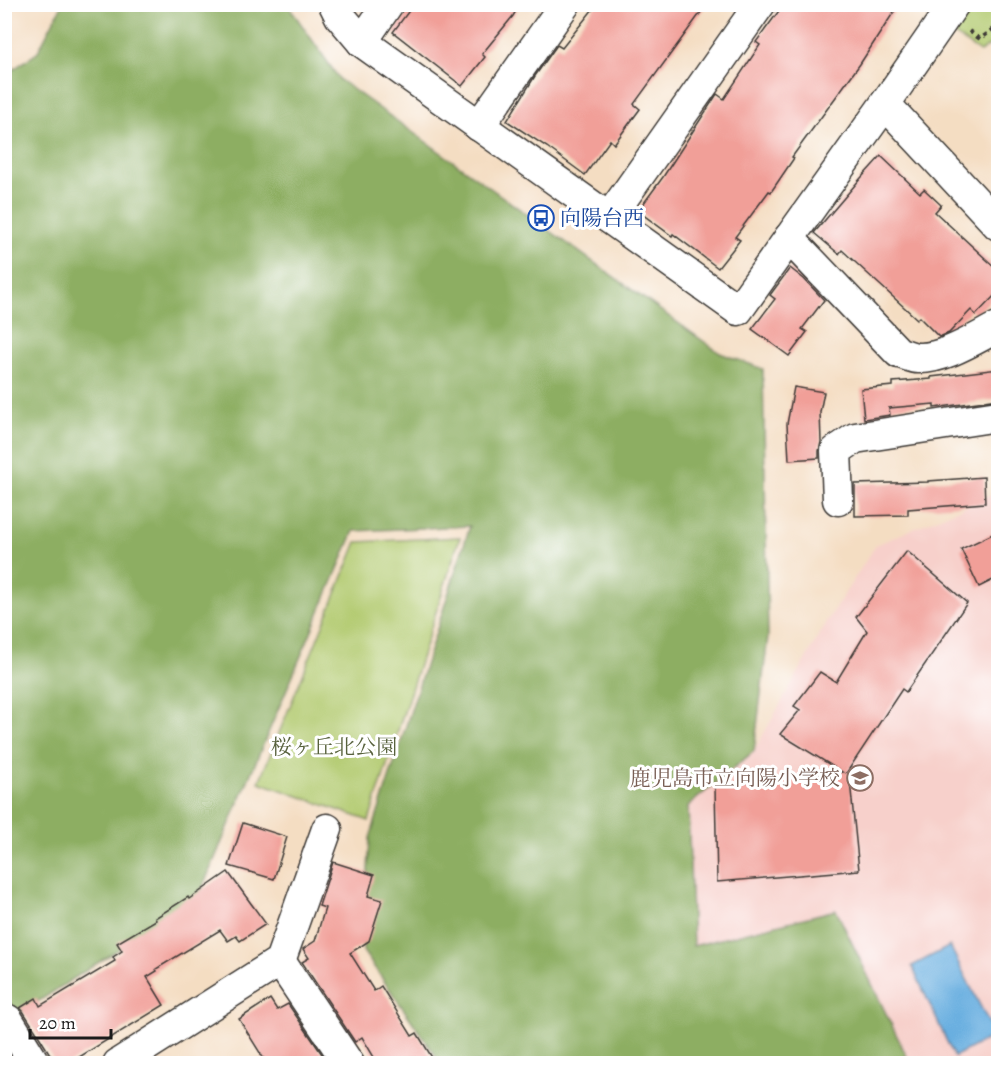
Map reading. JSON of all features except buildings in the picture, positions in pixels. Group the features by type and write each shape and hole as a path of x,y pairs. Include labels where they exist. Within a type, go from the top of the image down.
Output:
{"street":[{"path":"334,4 339,16 362,42 738,310 954,4"},
{"path":"362,42 388,4"},
{"path":"479,126 565,4"},
{"path":"609,218 760,4"},
{"path":"885,104 999,225"},
{"path":"789,238 899,353 917,358 934,356 955,349 999,327"},
{"path":"838,500 836,451 855,438 999,416"},
{"path":"118,1064 280,961 327,829"},
{"path":"280,961 349,1064"},
{"path":"4,1019 8,1020 35,1064"}],"shaded area":[{"name":"鹿児島市立向陽小学校","path":"998,492 998,1063 910,1063 836,910 693,947 688,806 754,751 827,621 876,545"}],"green space":[{"path":"62,5 288,5 340,80 720,353 763,369 768,636 754,751 688,806 693,946 836,910 910,1063 441,1063 363,951 370,838 470,526 354,531 198,898 5,1023 5,75 37,53"},
{"path":"970,5 998,5 998,39 980,52 950,32"},
{"name":"桜ヶ丘北公園","path":"460,537 369,821 259,782 357,542"}],"water":[{"path":"950,946 995,1035 954,1057 912,966"}],"place":[{"name":"向陽台西","path":"541,218"},
{"name":"鹿児島市立向陽小学校","path":"860,778"}]}
